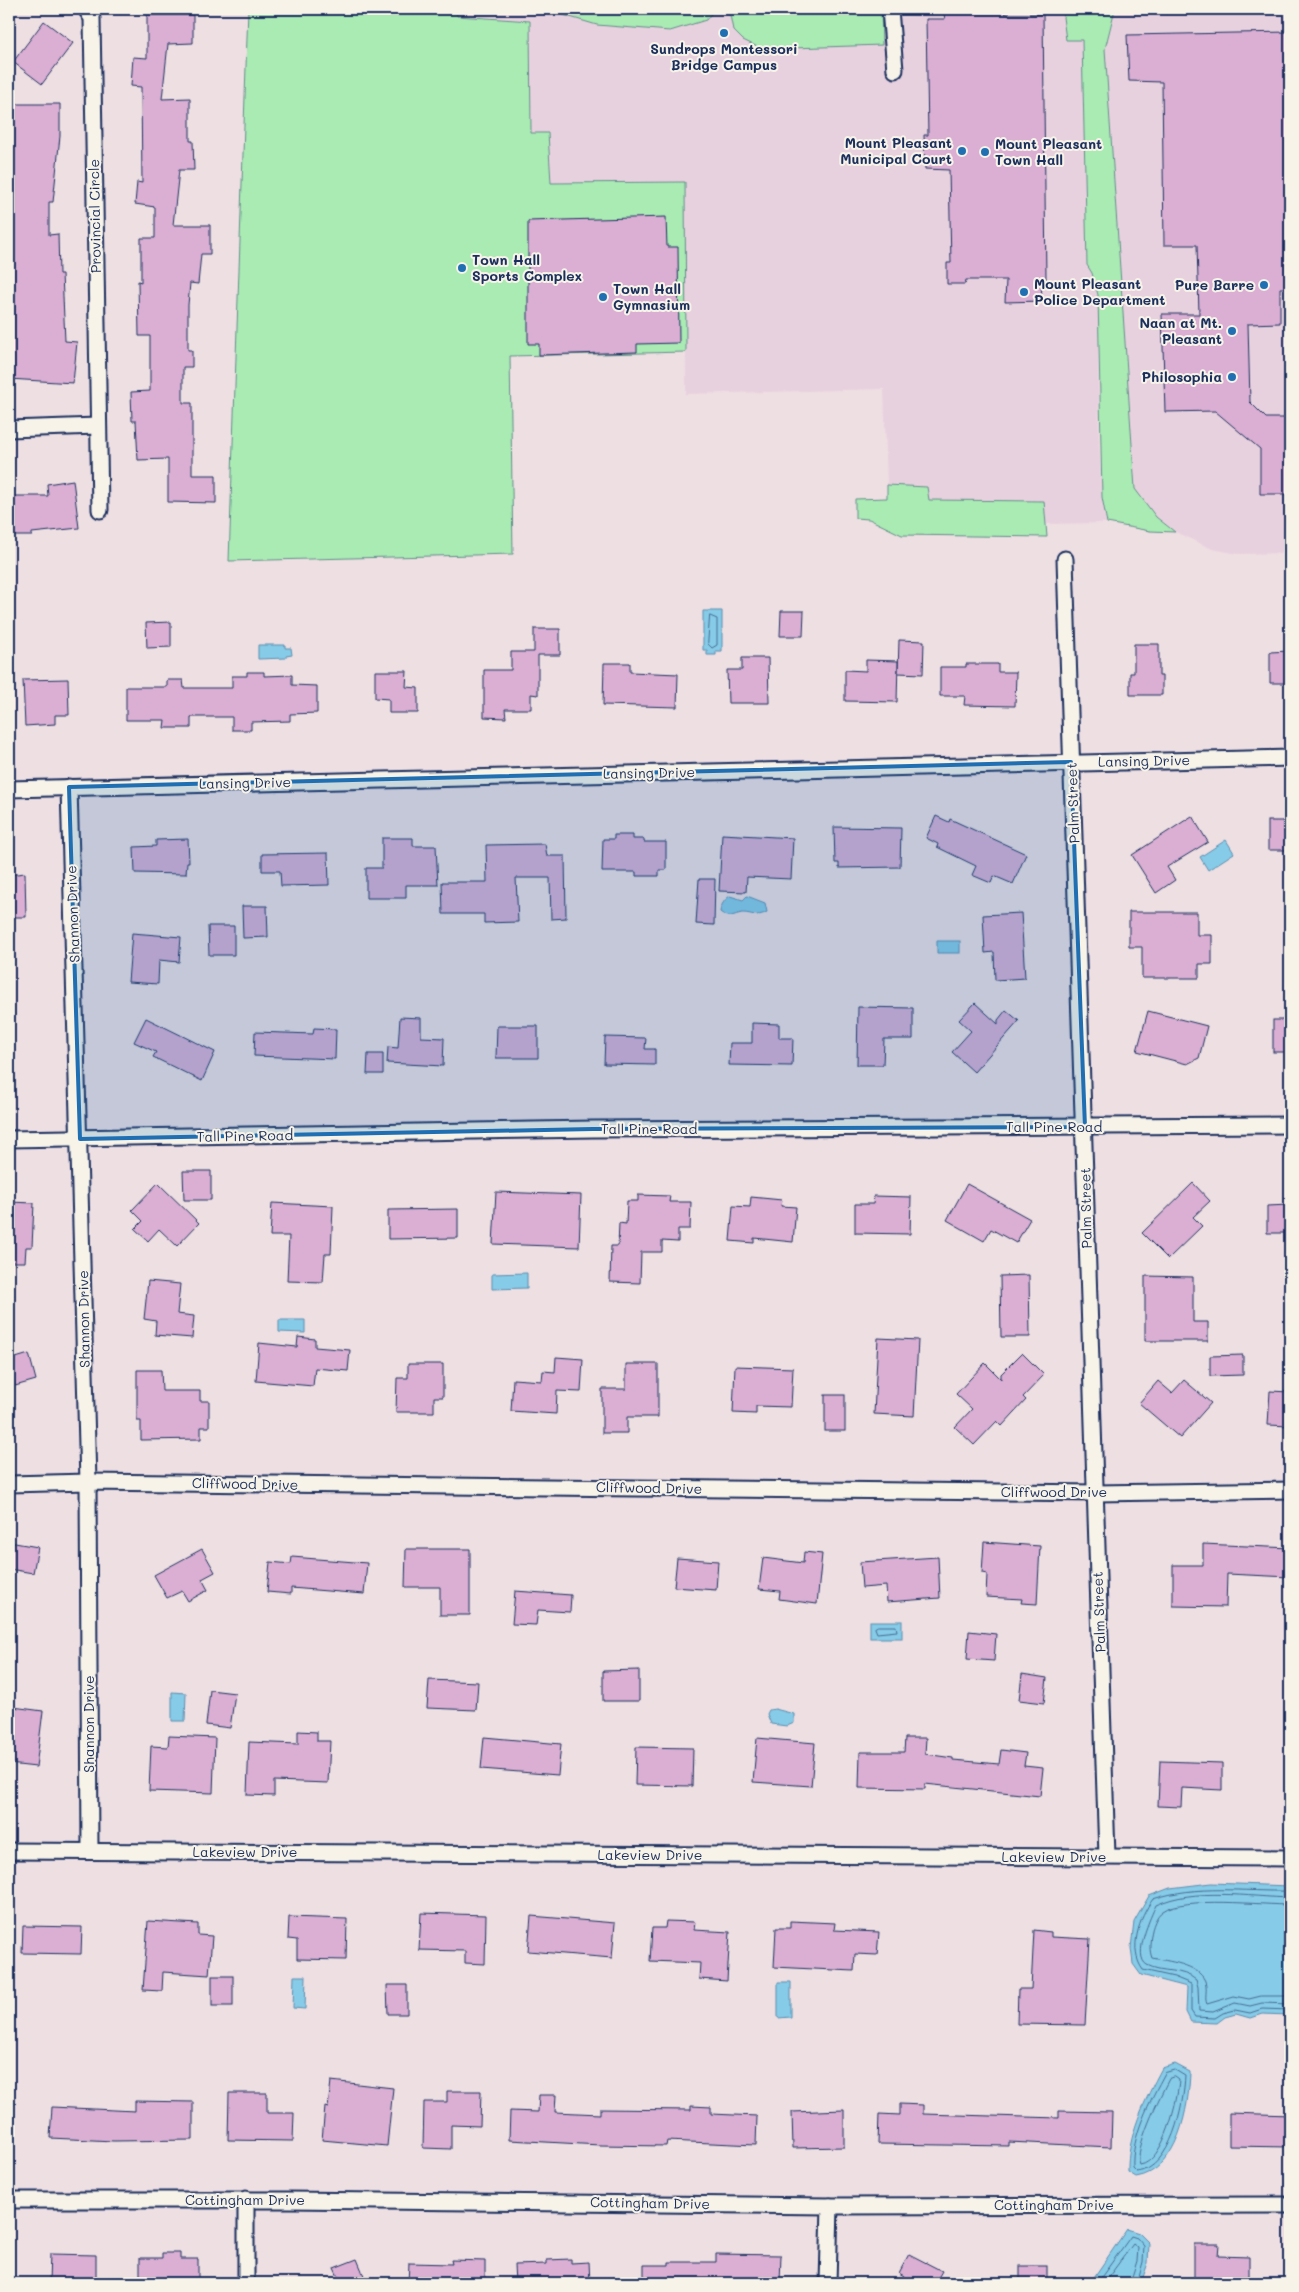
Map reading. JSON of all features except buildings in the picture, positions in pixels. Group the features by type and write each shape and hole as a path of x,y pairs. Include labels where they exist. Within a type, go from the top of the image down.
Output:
{"street":[{"name":"Provincial Circle","path":"86,9 92,18 100,510"},
{"path":"893,12 895,70"},
{"path":"9,429 98,426"},
{"name":"Palm Street","path":"1065,559 1085,1127 1089,1346 1096,1493 1107,1856"},
{"name":"Lansing Drive","path":"9,789 1290,758"},
{"name":"Shannon Drive","path":"69,787 88,1482 90,1851"},
{"name":"Tall Pine Road","path":"9,1139 593,1129 1290,1125"},
{"name":"Cliffwood Drive","path":"9,1484 88,1482 1096,1493 1290,1490"},
{"name":"Lakeview Drive","path":"9,1851 1290,1858"},
{"name":"Cottingham Drive","path":"9,2200 246,2200 830,2206 1290,2205"},
{"path":"246,2200 246,2283"},
{"path":"828,2283 830,2206"}],"highlighted area":[{"path":"1071,762 1085,1127 593,1129 80,1139 69,787"}],"shaded area":[{"path":"456,9 881,9 882,18 893,18 918,16 918,9 1066,9 1063,18 1082,40 1087,265 1092,273 1098,295 1099,443 1102,497 1107,523 1045,524 1044,501 928,500 927,487 887,485 884,389 686,394 685,182 551,183 548,133 531,133 530,21 457,15"},
{"path":"1115,9 1290,9 1290,553 1238,554 1212,549 1175,532 1156,517 1135,489 1105,49"}],"green space":[{"name":"Town Hall Sports Complex","path":"248,9 456,9 457,16 530,21 531,133 548,133 551,183 685,182 686,352 510,356 513,554 229,561"},
{"path":"563,9 881,9 882,45 762,49 743,40 733,30 730,15 714,10 706,20 670,31 597,25 563,15"},
{"path":"1066,9 1115,9 1105,49 1135,489 1156,517 1175,532 1150,531 1107,523 1102,497 1098,295 1092,273 1087,265 1082,40 1066,40 1063,17"},
{"path":"887,485 927,487 929,500 1044,501 1047,537 902,535 869,519 855,518 855,499 887,498"}],"water":[{"path":"703,611 722,611 722,651 716,651 716,655 707,655 707,650 703,650"},
{"path":"258,645 285,645 285,648 291,648 292,655 286,656 286,658 258,659"},
{"path":"1226,840 1234,853 1208,870 1200,857"},
{"path":"730,896 743,900 747,896 765,903 767,912 757,915 743,913 726,916 720,912 721,907"},
{"path":"937,941 960,941 960,953 937,953"},
{"path":"527,1273 527,1288 492,1289 492,1274"},
{"path":"279,1320 305,1320 305,1333 279,1332"},
{"path":"870,1621 902,1621 902,1638 870,1638"},
{"path":"172,1692 186,1693 185,1721 172,1721"},
{"path":"775,1709 794,1714 794,1723 787,1726 771,1724 767,1714 769,1710"},
{"path":"1211,1883 1290,1886 1290,2015 1262,2014 1250,2018 1236,2014 1225,2017 1217,2023 1191,2022 1186,2012 1187,1987 1141,1975 1133,1964 1131,1948 1134,1922 1149,1896 1170,1888"},
{"path":"294,1976 306,1976 305,2009 293,2008"},
{"path":"778,1982 791,1982 791,2017 778,2018"},
{"path":"1175,2064 1190,2072 1184,2119 1171,2150 1162,2163 1150,2172 1136,2177 1128,2172 1128,2159 1138,2118 1162,2068"},
{"path":"1127,2229 1139,2233 1149,2243 1148,2263 1141,2283 1090,2283"}],"place":[{"name":"Sundrops Montessori Bridge Campus","path":"724,33"},
{"name":"Mount Pleasant Municipal Court","path":"962,151"},
{"name":"Mount Pleasant Town Hall","path":"985,152"},
{"name":"Town Hall Sports Complex","path":"462,268"},
{"name":"Pure Barre","path":"1264,285"},
{"name":"Mount Pleasant Police Department","path":"1024,292"},
{"name":"Town Hall Gymnasium","path":"603,297"},
{"name":"Naan at Mt. Pleasant","path":"1232,331"},
{"name":"Philosophia","path":"1232,377"}]}
